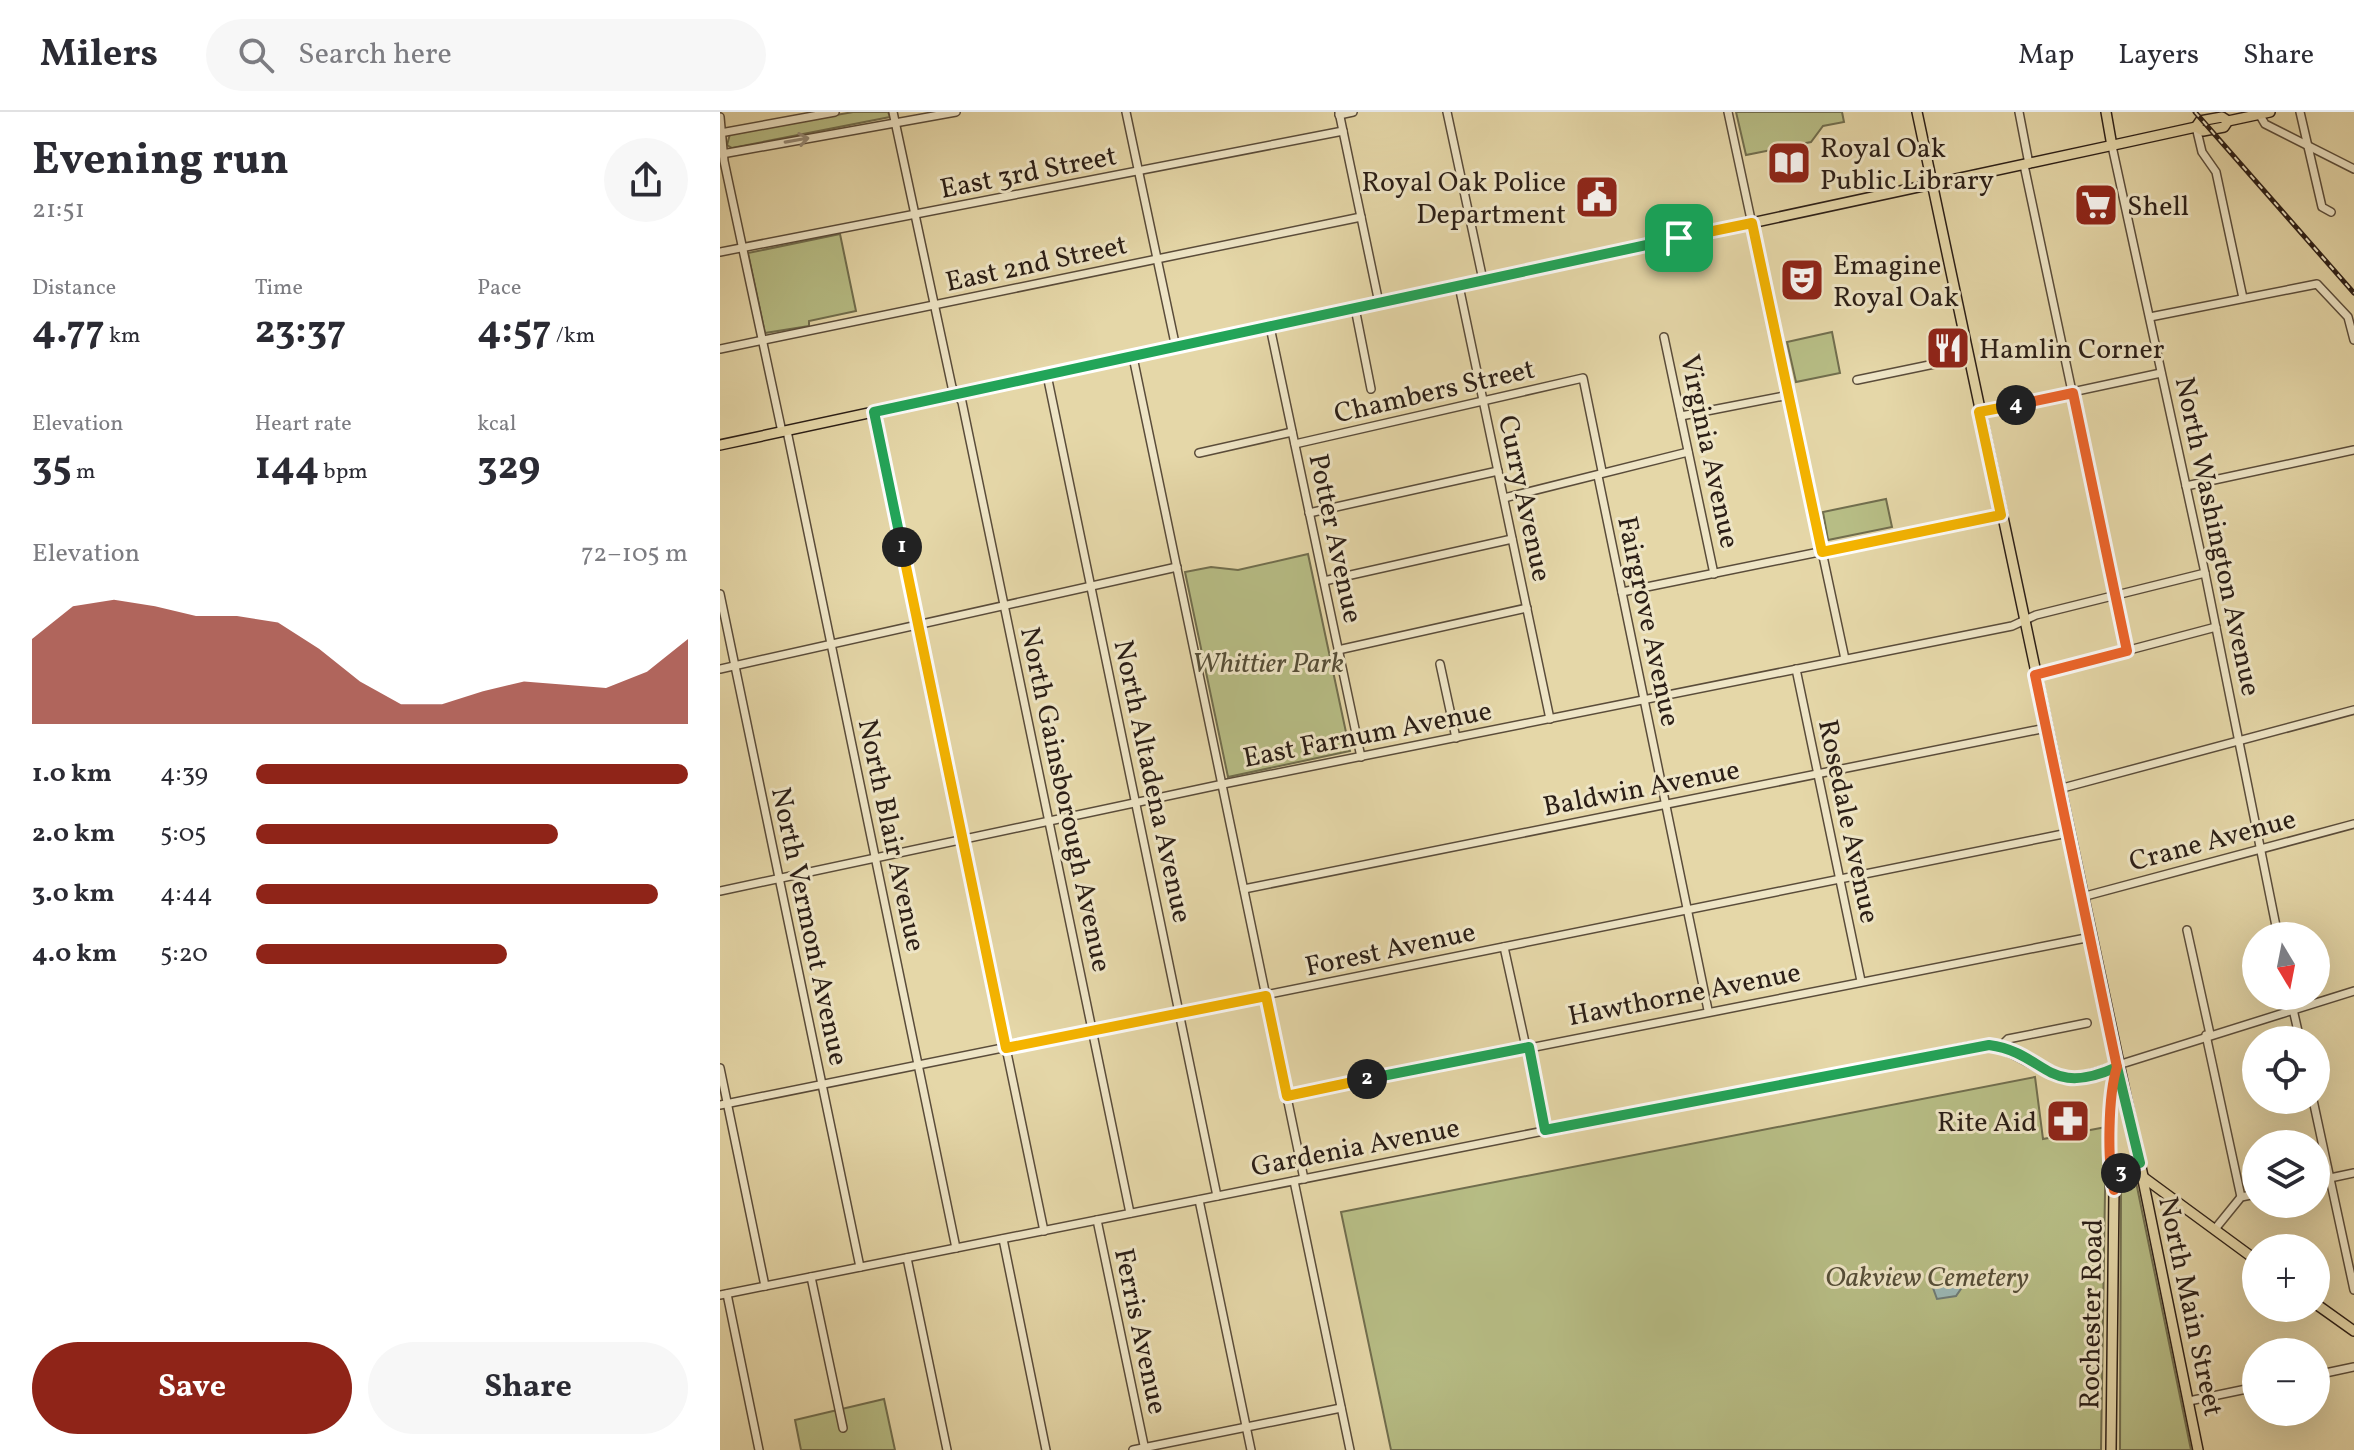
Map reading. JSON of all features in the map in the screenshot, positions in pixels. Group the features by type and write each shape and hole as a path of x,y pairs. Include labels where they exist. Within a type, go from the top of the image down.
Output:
{"main road":[{"name":"North Main Street","path":"1917,112 2117,1067 2144,1181 2198,1450"},
{"path":"2106,112 2112,146"},
{"path":"720,445 2196,127 2203,131 2224,127 2228,121 2263,113"},
{"path":"2114,1190 2111,1144 2113,1079 2117,1067"},
{"name":"Rochester Road","path":"2111,1450 2114,1190 2121,1171 2140,1163"},
{"path":"2144,1181 2242,1249"},
{"path":"2330,1314 2354,1331"}],"street":[{"path":"721,132 835,112"},
{"name":"North Gainsborough Avenue","path":"893,112 935,305 957,394 962,402 1130,1213"},
{"path":"722,154 924,115 956,112"},
{"path":"1126,112 1176,348"},
{"path":"1353,112 1339,114 1379,303"},
{"path":"1447,112 1483,280"},
{"path":"1728,112 1845,659"},
{"path":"2019,112 2127,651"},
{"path":"2300,112 2322,207 2331,212"},
{"path":"2263,113 2265,124 2354,169"},
{"name":"North Blair Avenue","path":"720,117 722,154 831,641 956,1248"},
{"path":"2196,127 2202,152 2216,172 2243,298"},
{"name":"East 3rd Street","path":"720,252 1343,131"},
{"name":"North Washington Avenue","path":"2112,146 2205,573 2275,922"},
{"name":"East 2nd Street","path":"720,349 1361,217"},
{"path":"2150,317 2313,284 2325,290 2346,314 2354,340"},
{"name":"Curry Avenue","path":"1459,286 1550,719"},
{"path":"1355,308 1371,389"},
{"name":"Potter Avenue","path":"1270,327 1361,757"},
{"name":"Virginia Avenue","path":"1664,337 1714,574"},
{"path":"1133,357 1304,1179"},
{"path":"1857,380 1968,357"},
{"path":"1979,412 2161,373"},
{"name":"North Altadena Avenue","path":"1047,375 1217,1196"},
{"name":"Chambers Street","path":"1295,444 1583,378"},
{"name":"Fairgrove Avenue","path":"1583,378 1622,592 1708,1010"},
{"path":"1681,416 1789,395"},
{"path":"874,412 1044,1231"},
{"path":"1199,453 1292,432"},
{"path":"2186,486 2354,450"},
{"path":"1504,498 1688,452"},
{"path":"1309,513 1498,471"},
{"path":"1622,592 2001,515"},
{"path":"1324,581 1512,539"},
{"path":"720,669 831,641 1177,567"},
{"name":"East Farnum Avenue","path":"720,891 1222,785 2012,626 2023,620 2205,573"},
{"name":"North Vermont Avenue","path":"720,594 860,1267"},
{"path":"1338,650 1527,608"},
{"path":"2035,675 2216,627"},
{"path":"1440,664 1456,738"},
{"name":"Rosedale Avenue","path":"1796,669 1861,981"},
{"path":"2059,789 2354,710"},
{"name":"Baldwin Avenue","path":"1244,889 2046,728"},
{"name":"Crane Avenue","path":"2082,897 2354,824"},
{"name":"Forest Avenue","path":"724,1104 2068,833"},
{"path":"2187,930 2241,1197 2215,1229"},
{"name":"Hawthorne Avenue","path":"1287,1096 1708,1010 2091,937"},
{"path":"1504,947 1545,1130"},
{"name":"Gardenia Avenue","path":"2330,998 2354,991"},
{"name":"Gardenia Avenue","path":"723,1295 1971,1046 2000,1047 2062,1078 2098,1074 2176,1044 2290,1010"},
{"name":"Gardenia Avenue","path":"2000,1047 2008,1039 2087,1023"},
{"path":"720,1068 724,1104 765,1286"},
{"path":"2354,1173 2330,1178 2354,1290"},
{"path":"1294,1181 1350,1450"},
{"path":"1199,1200 1251,1450"},
{"name":"Ferris Avenue","path":"1097,1220 1144,1449"},
{"path":"1003,1239 1046,1450"},
{"path":"907,1258 947,1450"},
{"path":"811,1277 843,1428"},
{"path":"723,1295 759,1450"},
{"path":"2330,1372 2354,1367"},
{"path":"2189,1401 2242,1390"},
{"path":"1133,1450 1341,1408"}],"green space":[{"path":"853,112 888,112 890,117 732,148 727,145 730,134"},
{"path":"1736,112 1842,112 1844,122 1823,126 1811,142 1746,155"},
{"path":"840,234 856,311 809,321 809,326 765,333 748,253"},
{"path":"1832,332 1840,373 1796,382 1787,342"},
{"path":"1886,499 1892,527 1828,540 1823,512"},
{"name":"Whittier Park","path":"1308,554 1350,751 1228,777 1185,572 1211,567 1238,570"},
{"name":"Oakview Cemetery","path":"2035,1077 2043,1139 2106,1127 2101,1450 1391,1450 1341,1212"},
{"path":"2124,1175 2135,1177 2191,1450 2120,1450 2121,1189"},
{"path":"884,1399 895,1450 801,1450 795,1420"}],"water":[{"path":"1963,1274 1972,1275 1972,1280 1956,1296 1937,1299 1933,1288"}],"railway":[{"path":"2195,112 2354,293"}],"place":[{"name":"Royal Oak Public Library","path":"1789,163"},
{"name":"Royal Oak Police Department","path":"1597,197"},
{"name":"Shell","path":"2096,205"},
{"name":"Emagine Royal Oak","path":"1802,280"},
{"name":"Hamlin Corner","path":"1948,348"},
{"name":"Rite Aid","path":"2068,1121"}],"route":[{"path":"1679,238 874,412 1006,1048 1266,996 1287,1096 1529,1047 1545,1130 1959,1048 1989,1045 2009,1050 2045,1072 2062,1078 2098,1074 2117,1067 2140,1163 2121,1171 2114,1190 2111,1181 2111,1144 2113,1079 2117,1067 2035,675 2127,651 2073,393 1979,412 2001,515 1822,552 1752,223 1679,238"}]}
